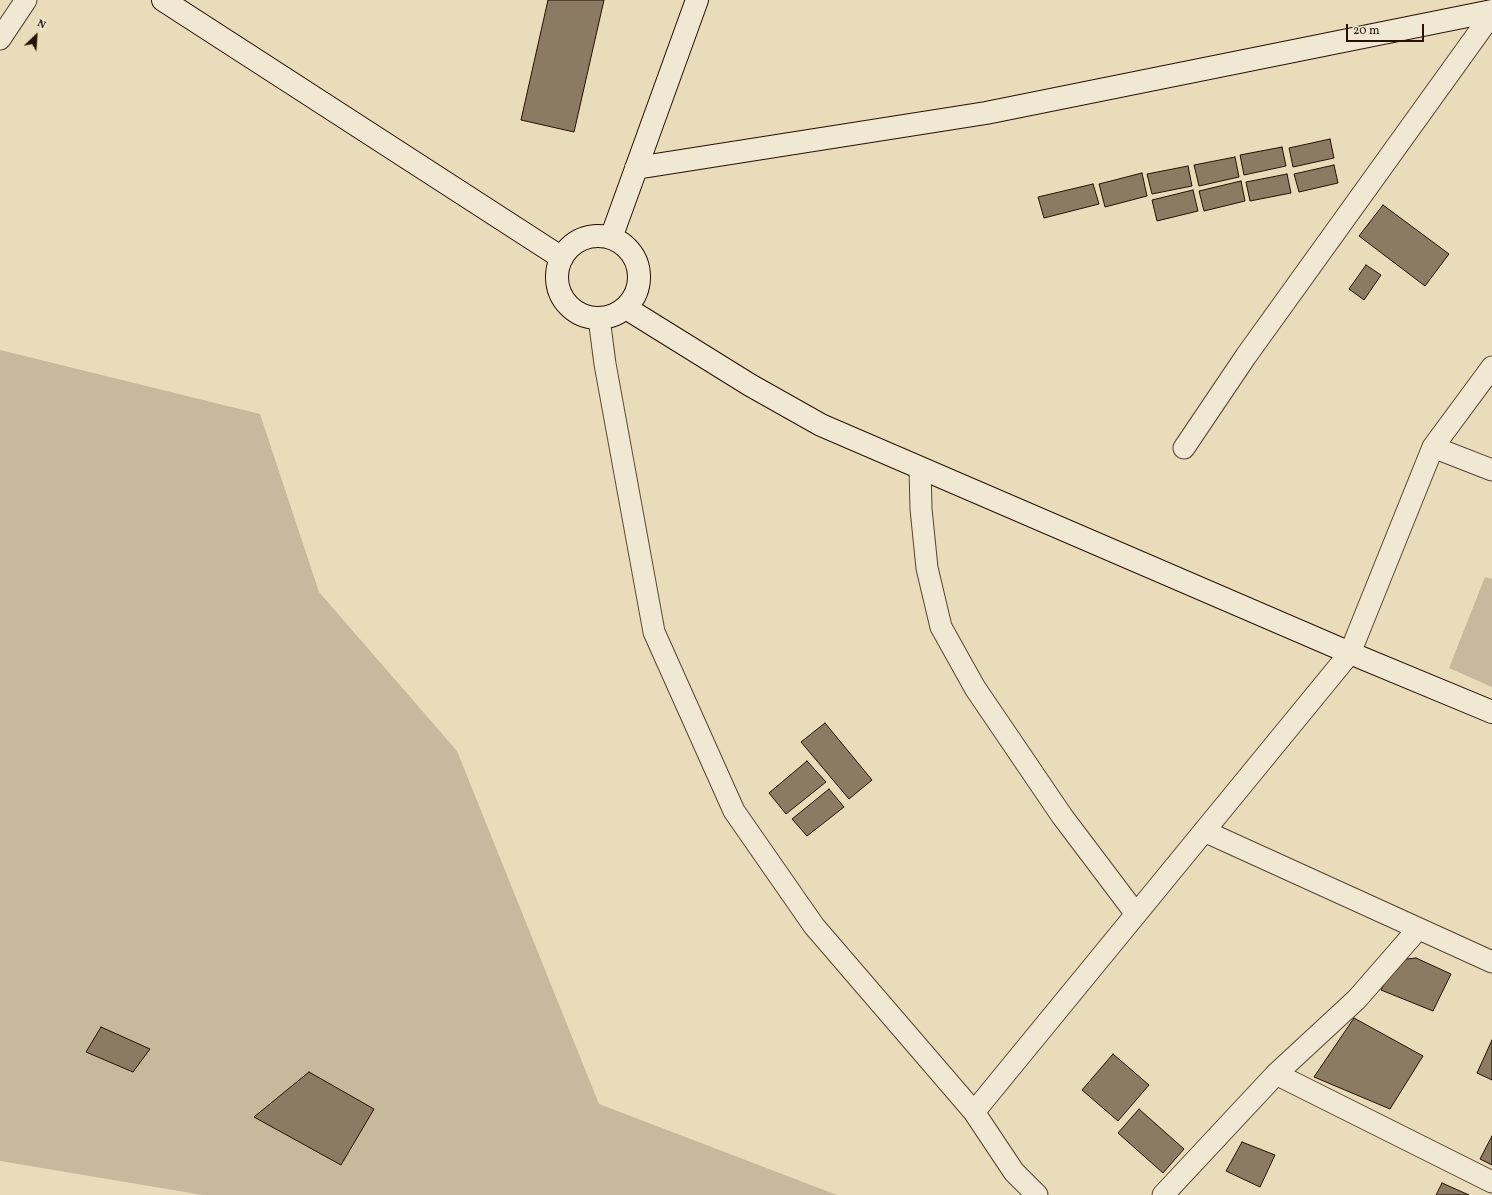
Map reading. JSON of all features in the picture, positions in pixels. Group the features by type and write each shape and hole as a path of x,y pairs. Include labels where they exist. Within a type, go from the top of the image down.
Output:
{"street":[{"path":"0,39 26,0"},
{"path":"163,0 562,258"},
{"path":"612,238 697,0"},
{"path":"636,168 986,113 1492,12"},
{"path":"1184,448 1246,356 1492,12"},
{"path":"597,236 612,238 624,245 633,256 638,270 639,284 634,297 626,308 613,315 599,318 585,316 573,309 563,299 558,285 558,271 562,258 571,247 583,239 597,236"},
{"path":"626,308 750,385 821,425 1350,653 1492,712"},
{"path":"599,318 606,372 654,632 734,811 814,926 974,1112 1014,1172 1037,1195"},
{"path":"974,1112 1350,653 1433,447 1492,367"},
{"path":"1433,447 1492,470"},
{"path":"920,468 921,508 927,568 941,627 975,688 1053,803 1136,914"},
{"path":"1204,831 1492,962"},
{"path":"1163,1195 1276,1074 1357,999 1418,929"},
{"path":"1276,1074 1492,1182"}],"shaded area":[{"path":"0,350 260,414 319,592 457,751 599,1104 837,1195 203,1195 0,1161"},
{"path":"1485,577 1492,579 1492,687 1449,668"}],"building":[{"path":"548,0 604,0 574,132 521,120"},
{"path":"1330,139 1334,158 1293,167 1289,148"},
{"path":"1282,147 1286,166 1244,175 1240,155"},
{"path":"1235,157 1239,177 1199,186 1194,165"},
{"path":"1334,165 1338,183 1299,192 1294,174"},
{"path":"1188,166 1192,186 1152,194 1147,174"},
{"path":"1142,173 1147,196 1105,207 1099,184"},
{"path":"1287,174 1291,193 1250,201 1246,182"},
{"path":"1241,181 1245,201 1204,211 1199,191"},
{"path":"1093,184 1099,204 1044,218 1038,197"},
{"path":"1193,190 1198,211 1157,221 1152,200"},
{"path":"1383,205 1449,254 1425,286 1359,236"},
{"path":"1366,265 1381,275 1364,300 1349,289"},
{"path":"825,723 872,780 849,799 801,742"},
{"path":"807,761 826,782 786,814 769,793"},
{"path":"829,789 844,807 807,836 792,819"},
{"path":"1416,958 1451,974 1433,1011 1381,990 1397,960"},
{"path":"1354,1018 1423,1056 1390,1109 1314,1077"},
{"path":"101,1027 150,1049 133,1072 86,1052"},
{"path":"1492,1040 1492,1080 1477,1073"},
{"path":"1113,1054 1149,1085 1118,1121 1082,1090"},
{"path":"309,1072 374,1109 341,1165 254,1117"},
{"path":"1139,1109 1184,1149 1163,1173 1118,1133"},
{"path":"1492,1136 1492,1165 1480,1159"},
{"path":"1242,1142 1275,1155 1260,1187 1226,1171"},
{"path":"1442,1183 1469,1195 1436,1195"}]}
